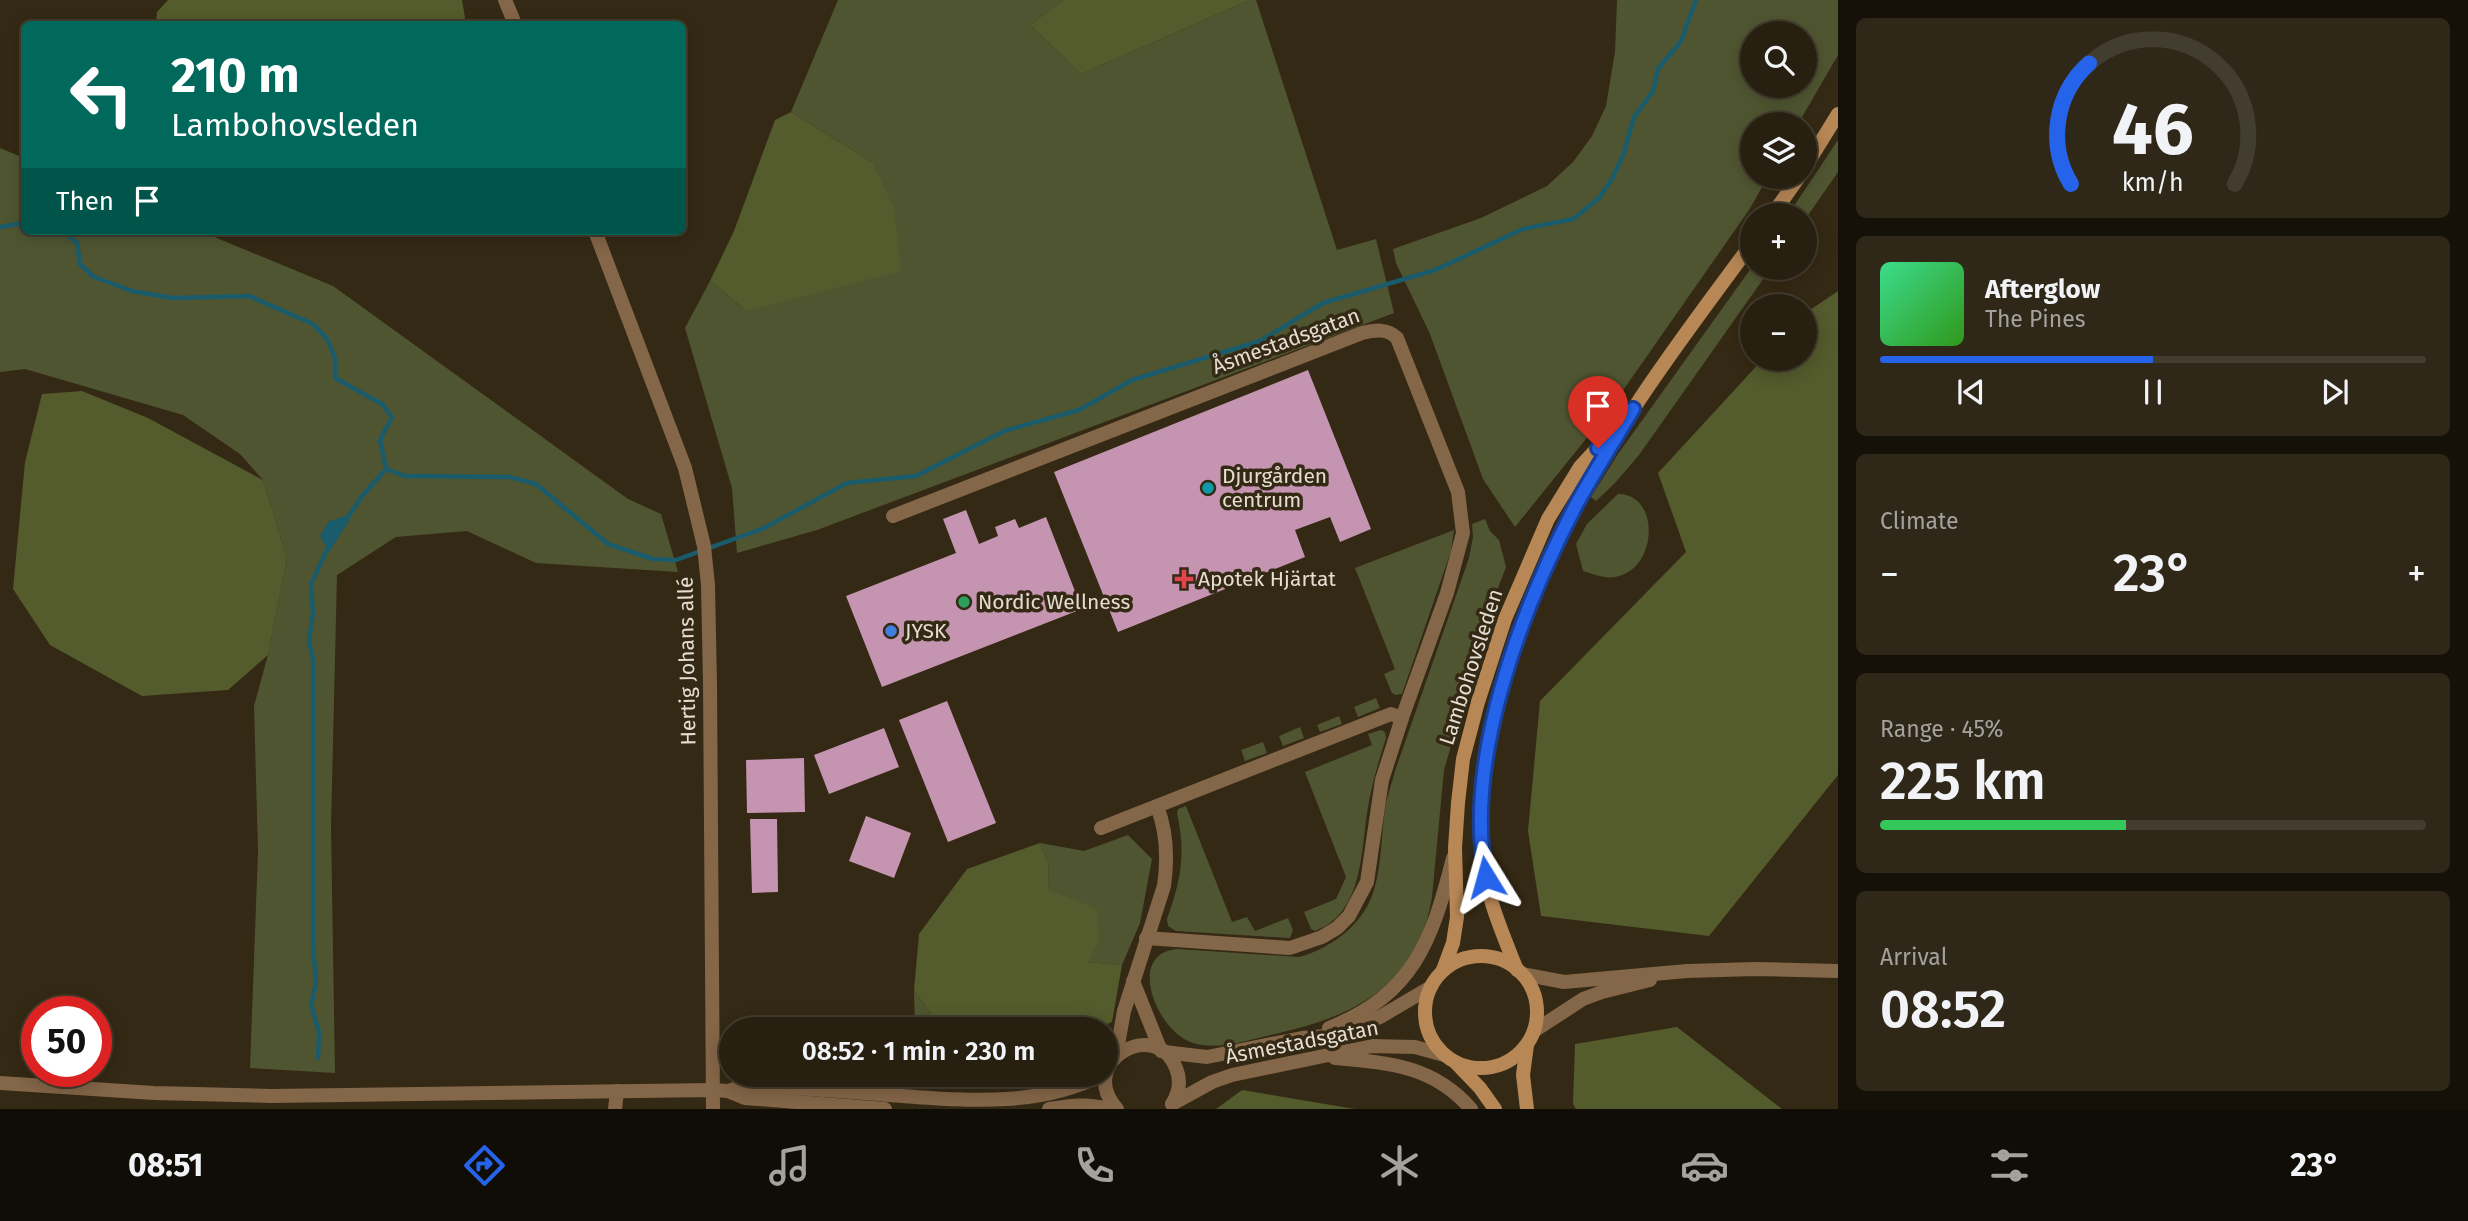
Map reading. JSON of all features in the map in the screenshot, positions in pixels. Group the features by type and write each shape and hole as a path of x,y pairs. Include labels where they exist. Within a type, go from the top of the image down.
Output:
{"main road":[{"path":"1817,148 1838,114"},
{"name":"Lambohovsleden","path":"1519,972 1490,899 1482,855 1480,810 1489,745 1503,685 1554,551 1577,504 1633,409 1740,260"},
{"name":"Lambohovsleden","path":"1443,970 1453,943 1457,917 1455,848 1464,759 1478,702 1505,619 1548,519 1580,467 1633,409"},
{"path":"1450,1059 1479,1069 1494,1067 1517,1056 1534,1031 1537,1015 1535,998 1519,972 1499,959 1483,956 1463,959 1443,970 1431,987 1425,1006 1425,1022 1434,1043 1450,1059 1480,1088 1494,1109"},
{"path":"1527,1045 1523,1090 1527,1109"}],"street":[{"path":"505,0 514,21"},
{"name":"Hertig Johans allé","path":"597,235 685,468 700,524 707,573 713,1109"},
{"name":"Åsmestadsgatan","path":"894,516 1362,333 1382,330 1391,332 1397,338 1458,492 1464,522 1456,565 1382,780 1367,882 1349,916 1337,928 1290,948 1146,938"},
{"path":"1101,828 1391,714 1402,718"},
{"path":"1118,1044 1124,1010 1167,869 1165,832 1157,806"},
{"path":"1302,1038 1346,1021 1383,999 1401,982 1426,946 1445,890 1455,848"},
{"path":"1534,1031 1583,999 1687,971"},
{"path":"1519,972 1564,982 1687,971 1838,971"},
{"path":"1133,981 1163,1051 1174,1063 1179,1076 1178,1091 1170,1106"},
{"name":"Åsmestadsgatan","path":"1118,1055 1139,1045 1207,1057 1302,1038 1335,1035 1360,1027 1431,987"},
{"name":"Åsmestadsgatan","path":"1170,1106 1212,1082 1232,1075 1372,1046 1415,1047 1450,1059"},
{"path":"1323,1057 1410,1068 1441,1083 1471,1109"},
{"path":"0,1083 154,1093 271,1096 713,1090 729,1091 745,1098 886,1109"},
{"path":"729,1091 740,1087"},
{"path":"775,1087 937,1098 1003,1099 1056,1094 1078,1087"},
{"path":"1106,1087 1107,1095 1117,1109"},
{"path":"615,1109 617,1091"},
{"path":"1049,1109 1073,1105 1093,1105 1107,1109"}],"green space":[{"path":"168,0 462,0 465,18 463,21 156,21 157,12"},
{"path":"838,0 1063,0 1030,25 1081,74 1250,0 1256,0 1337,250 1376,239 1394,313 817,530 737,553 732,488 685,328 710,281 747,311 872,162 791,112"},
{"path":"1063,0 1250,0 1081,74 1030,25"},
{"path":"1617,0 1838,0 1838,55 1817,91 1817,21 1740,21 1740,98 1813,98 1805,112 1740,112 1740,189 1761,189 1753,203 1740,203 1740,223 1610,409 1515,527 1483,479 1430,334 1396,263 1393,249 1481,218 1547,186 1573,162 1592,136 1606,106 1615,52"},
{"path":"791,112 872,162 894,208 901,271 747,311 710,281 734,231 775,120"},
{"path":"1838,140 1838,172 1816,203 1796,203 1805,189 1817,189 1817,172"},
{"path":"0,148 21,157 21,235 210,235 333,286 628,499 661,514 678,572 536,563 467,531 396,537 337,575 331,826 335,1073 250,1068 258,851 254,706 268,655 287,558 263,480 240,454 183,415 25,369 0,372"},
{"path":"1743,280 1763,280 1753,294 1740,294 1740,312 1639,455 1596,501 1591,497 1618,454"},
{"path":"1838,291 1838,775 1709,936 1541,916 1528,831 1540,701 1686,552 1658,473 1752,371 1817,371 1817,305"},
{"path":"82,391 148,418 263,480 287,558 268,655 228,690 142,696 50,645 13,589 25,462 42,394"},
{"path":"1618,494 1632,497 1642,506 1649,533 1646,548 1640,561 1629,571 1615,577 1603,577 1583,571 1576,544 1587,524"},
{"path":"1485,519 1490,531 1499,540 1506,567 1490,609 1481,665 1458,722 1444,770 1432,897 1424,929 1411,956 1395,978 1374,995 1351,1009 1324,1020 1230,1044 1202,1045 1180,1036 1158,1010 1152,994 1150,978 1153,964 1161,954 1177,949 1299,957 1335,941 1363,914 1377,880 1385,809 1395,771 1469,558 1473,537 1472,524"},
{"path":"1454,530 1451,551 1402,694 1395,695 1384,674 1395,669 1355,568"},
{"path":"1376,698 1380,708 1358,717 1354,707"},
{"path":"1339,716 1342,724 1320,732 1317,725"},
{"path":"1300,727 1304,738 1283,746 1279,736"},
{"path":"1381,730 1385,732 1386,738 1371,794 1360,864 1351,897 1330,923 1315,931 1311,929 1304,912 1336,899 1346,877 1305,772 1372,745 1368,734"},
{"path":"1263,742 1267,753 1245,761 1241,750"},
{"path":"1186,806 1232,922 1247,917 1255,931 1288,918 1293,930 1290,938 1176,931 1168,926 1167,919 1181,867 1177,813 1178,809"},
{"path":"1128,835 1152,859 1140,923 1122,965 1087,962 1049,890 1048,862 1040,843 1084,851"},
{"path":"1040,843 1048,862 1049,890 1097,909 1099,940 1088,962 1122,965 1113,1017 933,1017 914,990 919,934 967,869"},
{"path":"914,990 933,1017 915,1017"},
{"path":"1677,1027 1782,1109 1576,1109 1573,1104 1575,1044"},
{"path":"1242,1090 1355,1109 1216,1109"}],"water":[{"path":"344,516 349,521 329,552 320,536 328,522"}],"building":[{"name":"Djurgården centrum","path":"1308,370 1371,529 1340,542 1330,517 1295,530 1305,557 1118,632 1054,472"},
{"path":"966,510 979,544 998,536 995,527 1015,519 1019,528 1046,517 1082,609 882,687 846,596 956,553 943,519"},
{"path":"947,701 996,823 948,842 899,720"},
{"path":"884,728 899,767 829,794 814,755"},
{"path":"804,758 805,812 747,813 746,760"},
{"path":"866,816 911,833 894,878 849,861"},
{"path":"750,819 777,819 778,892 752,893"}],"waterway":[{"path":"68,235 77,243 80,264 94,277 132,291 173,298 249,296 313,324 327,339 335,358 335,378 382,404 392,417 380,440 386,469 405,476 510,477 536,484 608,544 653,559 676,560 764,528 847,483 916,476 1004,431 1079,410 1132,380 1260,341 1323,303 1435,270 1523,229 1573,219 1599,198 1612,179 1623,155 1634,117 1653,91 1658,69 1681,41 1696,0"},
{"path":"0,227 21,224"},
{"path":"344,523 362,496 386,469"},
{"path":"318,1058 319,1032 311,1005 316,983 313,946 313,660 309,641 313,613 311,584 329,545"}],"place":[{"name":"Djurgården centrum","path":"1208,488"},
{"name":"Apotek Hjärtat","path":"1184,579"},
{"name":"Nordic Wellness","path":"964,602"},
{"name":"JYSK","path":"891,631"}],"route":[{"path":"1486,877 1480,810 1489,745 1503,685 1554,551 1577,504 1633,409 1598,448"}]}
